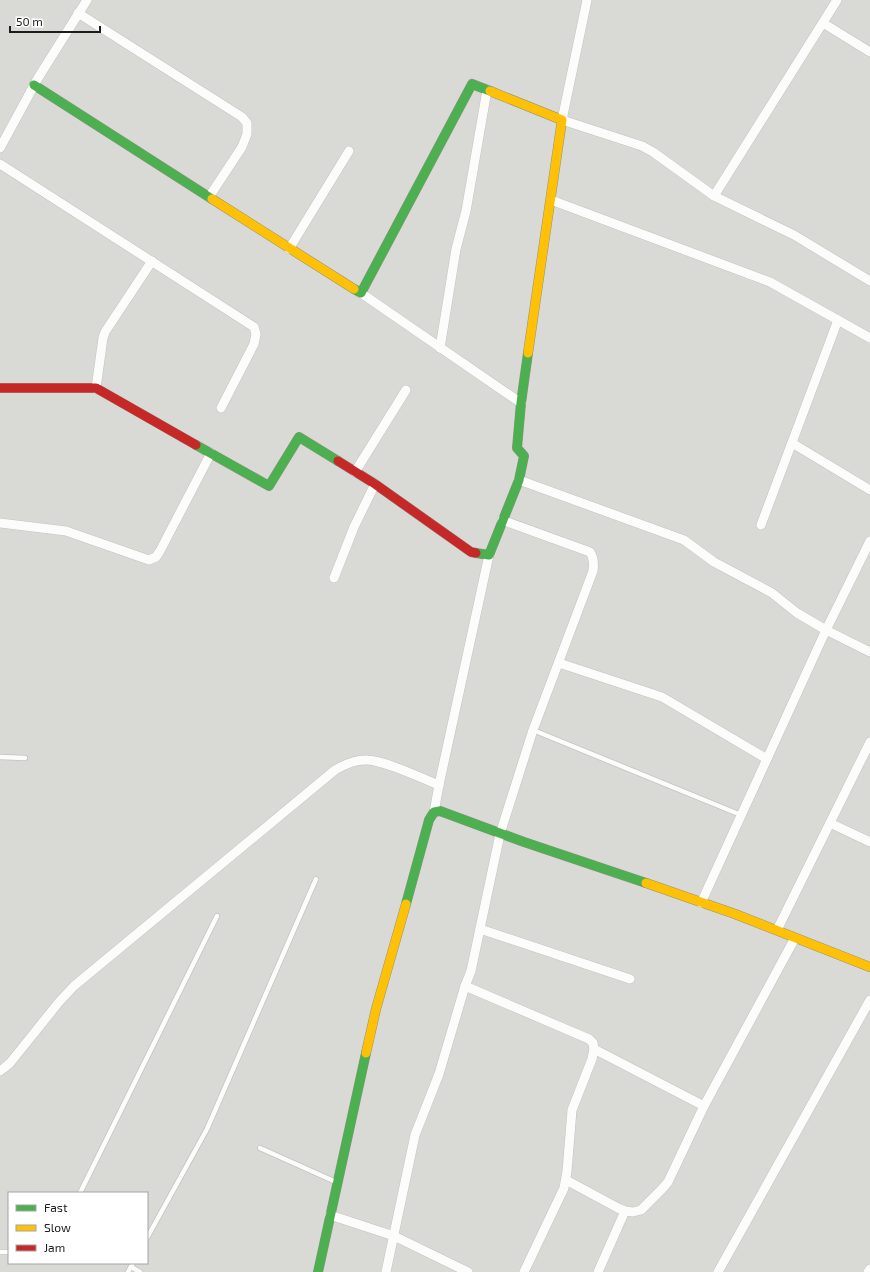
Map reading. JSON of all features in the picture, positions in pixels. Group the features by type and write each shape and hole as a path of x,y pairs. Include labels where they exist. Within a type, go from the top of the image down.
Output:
{"street":[{"path":"0,148 34,85 87,0"},
{"path":"318,1272 376,1009 429,820 434,812 489,555 519,480 524,456 517,448 521,403 562,120 587,0"},
{"path":"714,196 837,0"},
{"path":"78,13 242,117 247,123 247,134 242,147 209,197"},
{"path":"822,23 870,52"},
{"path":"361,293 472,84 562,120 642,146 653,152 714,196 794,235 870,281"},
{"path":"34,85 361,293 521,403"},
{"path":"440,348 456,249 467,207 487,90"},
{"path":"289,248 349,151"},
{"path":"0,164 254,327 256,334 254,344 221,408"},
{"path":"551,200 753,275 784,290 870,338"},
{"path":"96,388 105,332 152,261"},
{"path":"761,526 838,320"},
{"path":"0,388 96,388 268,486 299,437 375,484 471,552 489,555"},
{"path":"355,472 406,390"},
{"path":"792,443 870,490"},
{"path":"0,523 66,531 149,560 156,557 160,551 211,453"},
{"path":"519,480 684,540 714,562 772,593 797,613 826,630 870,652"},
{"path":"334,578 354,527 375,484"},
{"path":"386,1272 415,1134 439,1074 465,986 471,971 500,834 534,730 593,571 593,556 590,552 502,520"},
{"path":"701,903 826,630 870,541"},
{"path":"559,663 662,697 767,759"},
{"path":"777,930 870,742"},
{"path":"0,1070 10,1062 74,986 335,770 349,762 368,760 384,764 439,785"},
{"path":"434,812 440,811 500,834 777,930 870,967"},
{"path":"830,823 870,842"},
{"path":"480,929 630,979"},
{"path":"566,1180 625,1211 633,1212 641,1210 662,1190 668,1182 704,1106 795,938"},
{"path":"465,986 589,1039 593,1043 594,1049 592,1058 572,1110 564,1188 524,1272"},
{"path":"718,1272 870,1000"},
{"path":"594,1049 704,1106"},
{"path":"598,1272 625,1211"},
{"path":"330,1215 394,1236 468,1272"}],"lane":[{"path":"534,730 741,816"},
{"path":"0,757 25,758"},
{"path":"148,1236 207,1129 316,879"},
{"path":"80,1192 217,916"},
{"path":"260,1148 338,1183"},
{"path":"131,1267 140,1272"}],"shaded area":[{"path":"0,0 870,0 870,1272 0,1272"}],"traffic: fast":[{"path":"354,289 361,293 472,84 490,91"},
{"path":"34,85 212,199"},
{"path":"476,553 489,555 519,480 524,456 517,448 521,403 528,353"},
{"path":"196,445 269,486 299,437 338,461"},
{"path":"406,904 429,820 434,812 440,811 524,842 646,883"},
{"path":"318,1272 366,1053"}],"traffic: slow":[{"path":"490,91 562,120 528,353"},
{"path":"212,199 354,289"},
{"path":"646,883 735,914 870,967"},
{"path":"366,1053 376,1009 406,904"}],"traffic: jam":[{"path":"0,388 96,388 196,445"},
{"path":"338,461 375,484 471,552 476,553"}]}
